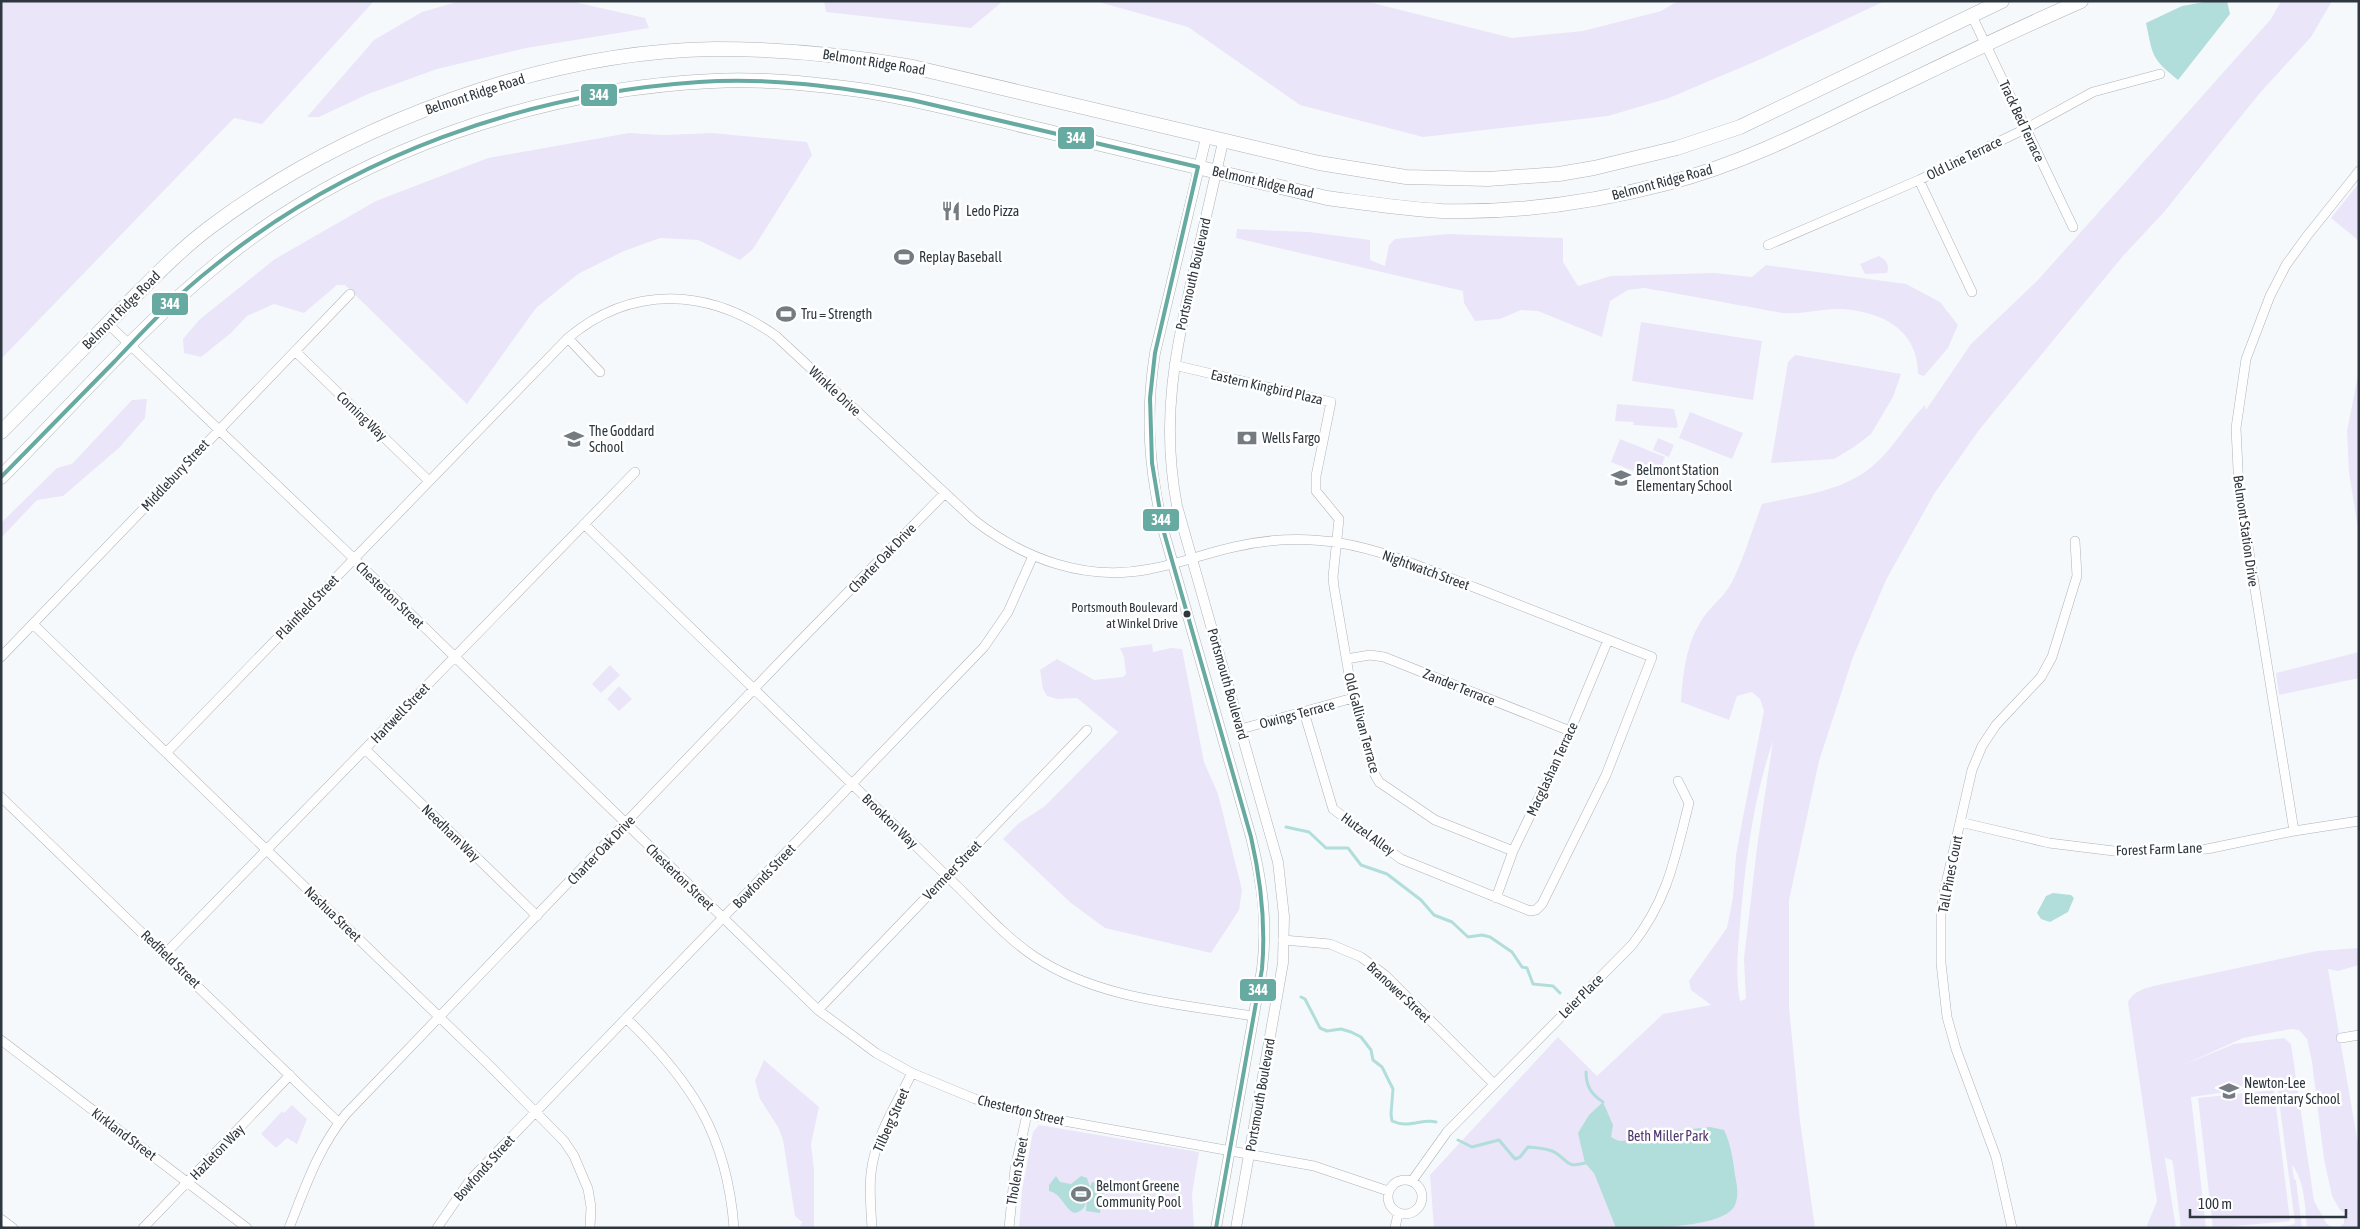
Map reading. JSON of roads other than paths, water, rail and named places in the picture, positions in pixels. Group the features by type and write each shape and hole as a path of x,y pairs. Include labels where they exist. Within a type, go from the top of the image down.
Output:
{"main road":[{"name":"Belmont Ridge Road","path":"1,432 168,263 208,229 301,167 355,140 434,105 528,77 583,64 646,54 714,49 813,52 912,67 1222,142 1319,163 1406,177 1488,179 1559,174 1586,170 1677,148 1740,127 2002,1"},
{"name":"Belmont Ridge Road","path":"1,477 178,298 223,258 285,215 364,171 438,137 489,120 561,101 629,89 716,80 796,83 869,91 1327,198 1387,206 1442,210 1541,207 1598,199 1669,183 1780,143 2081,1"}],"street":[{"name":"Track Bed Terrace","path":"1972,16 2073,227"},
{"name":"Old Line Terrace","path":"1768,245 1919,180 2025,129 2093,92 2160,74"},
{"name":"Portsmouth Boulevard","path":"1206,138 1155,353 1150,394 1149,448 1154,491 1250,836 1263,891 1265,942 1216,1228"},
{"name":"Portsmouth Boulevard","path":"1222,142 1174,365 1169,407 1170,452 1177,506 1278,862 1284,916 1280,978 1236,1228"},
{"name":"Belmont Station Drive","path":"2294,831 2238,490 2236,428 2246,359 2270,296 2286,265 2359,172"},
{"path":"1919,180 1972,292"},
{"name":"Middlebury Street","path":"1,657 218,429 350,294"},
{"name":"Winkle Drive","path":"490,419 568,338 586,323 617,307 650,300 689,299 726,308 761,325 776,336 993,535 1033,556 1064,566 1101,573 1151,569 1191,558"},
{"name":"Chesterton Street","path":"107,323 455,657 818,1010 876,1052 912,1073 975,1099 1027,1114 1314,1166 1388,1191"},
{"path":"568,338 600,372"},
{"name":"Corning Way","path":"295,351 430,481"},
{"name":"Eastern Kingbird Plaza","path":"1174,365 1331,402 1316,476 1316,491 1339,519 1338,543"},
{"name":"Plainfield Street","path":"166,753 490,419"},
{"name":"Hartwell Street","path":"166,954 635,472"},
{"name":"Charter Oak Drive","path":"289,1228 315,1163 339,1123 755,688 945,493"},
{"name":"Brookton Way","path":"584,524 1014,941 1035,956 1070,976 1115,992 1253,1016"},
{"name":"Nightwatch Street","path":"1191,558 1262,542 1295,540 1338,543 1395,557 1652,658 1606,775 1542,904 1536,910 1530,911 1496,898"},
{"name":"Tall Pines Court","path":"2012,1228 1996,1157 1956,1049 1947,1017 1941,963 1941,911 1944,888 1972,770 1982,746 1996,725 2041,677 2052,657 2077,576 2075,541"},
{"name":"Old Gallivan Terrace","path":"1338,543 1333,577 1353,698 1374,773 1386,788 1435,820 1513,851"},
{"name":"Bowfonds Street","path":"437,1228 470,1180 984,647 1008,612 1033,556"},
{"name":"Nashua Street","path":"33,624 440,1017 564,1141 583,1173 591,1207 590,1228"},
{"name":"Macglashan Terrace","path":"1496,898 1513,851 1570,731 1608,640"},
{"name":"Zander Terrace","path":"1346,659 1370,655 1384,657 1570,731"},
{"name":"Owings Terrace","path":"1241,729 1353,698"},
{"name":"Hutzel Alley","path":"1304,712 1333,809 1401,859 1496,898"},
{"name":"Vermeer Street","path":"818,1010 1087,730"},
{"name":"Needham Way","path":"365,749 537,916"},
{"name":"Leier Place","path":"1412,1181 1447,1132 1632,945 1646,927 1668,884 1689,803 1678,781"},
{"name":"Redfield Street","path":"1,797 166,954 339,1123"},
{"name":"Forest Farm Lane","path":"1960,822 2049,842 2122,852 2207,848 2294,831 2359,821"},
{"name":"Branower Street","path":"1283,940 1330,944 1361,957 1385,975 1494,1084"},
{"path":"626,1018 676,1070 703,1112 722,1158 728,1182 734,1228"},
{"path":"2341,1038 2359,1035"},
{"name":"Kirkland Street","path":"1,1040 248,1228"},
{"name":"Tilberg Street","path":"872,1228 870,1191 874,1154 881,1135 912,1073"},
{"name":"Hazleton Way","path":"143,1228 290,1076"},
{"name":"Tholen Street","path":"1009,1228 1014,1175 1027,1114"},
{"path":"1403,1180 1412,1181 1419,1187 1422,1195 1421,1204 1416,1211 1407,1215 1398,1214 1391,1208 1387,1200 1388,1191 1394,1183 1403,1180"},
{"path":"1395,1228 1398,1214"},
{"path":"1,1219 13,1228"}],"water":[{"path":"2210,1 2227,1 2230,14 2178,80 2154,56 2146,23 2182,6"},
{"path":"2053,893 2071,895 2074,898 2068,912 2050,922 2041,919 2037,913 2046,896"},
{"path":"1603,1102 1613,1125 1611,1137 1620,1141 1625,1141 1633,1136 1710,1127 1724,1130 1731,1152 1736,1182 1737,1194 1735,1205 1728,1213 1716,1219 1700,1223 1682,1226 1616,1228 1594,1173 1585,1163 1578,1133 1589,1115"},
{"name":"Belmont Greene Community Pool","path":"1056,1176 1060,1182 1071,1184 1081,1176 1087,1178 1090,1187 1092,1182 1105,1184 1100,1213 1086,1211 1087,1198 1082,1210 1074,1213 1070,1210 1057,1195 1049,1191 1049,1185"}],"waterway":[{"path":"1286,827 1309,832 1326,848 1348,848 1361,865 1387,874 1421,900 1434,915 1452,922 1468,937 1482,935 1490,937 1512,952 1522,967 1527,968 1533,984 1553,986 1560,993"},
{"path":"1301,997 1305,999 1320,1028 1327,1031 1341,1029 1351,1032 1361,1037 1371,1050 1373,1060 1382,1067 1393,1089 1392,1121 1404,1124 1426,1121 1436,1122"},
{"path":"1586,1072 1590,1089 1603,1102"},
{"path":"1458,1140 1472,1147 1499,1140 1515,1159 1520,1157 1528,1147 1553,1151 1571,1164 1585,1163"}],"place":[{"name":"Ledo Pizza","path":"951,211"},
{"name":"Replay Baseball","path":"904,257"},
{"name":"Tru = Strength","path":"786,314"},
{"name":"Wells Fargo","path":"1247,438"},
{"name":"The Goddard School","path":"574,439"},
{"name":"Belmont Station Elementary School","path":"1621,478"},
{"name":"Portsmouth Boulevard at Winkel Drive","path":"1187,614"},
{"name":"Newton-Lee Elementary School","path":"2229,1091"},
{"name":"Belmont Greene Community Pool","path":"1081,1194"}],"park label":[{"name":"Beth Miller Park","path":"1668,1136"}]}
